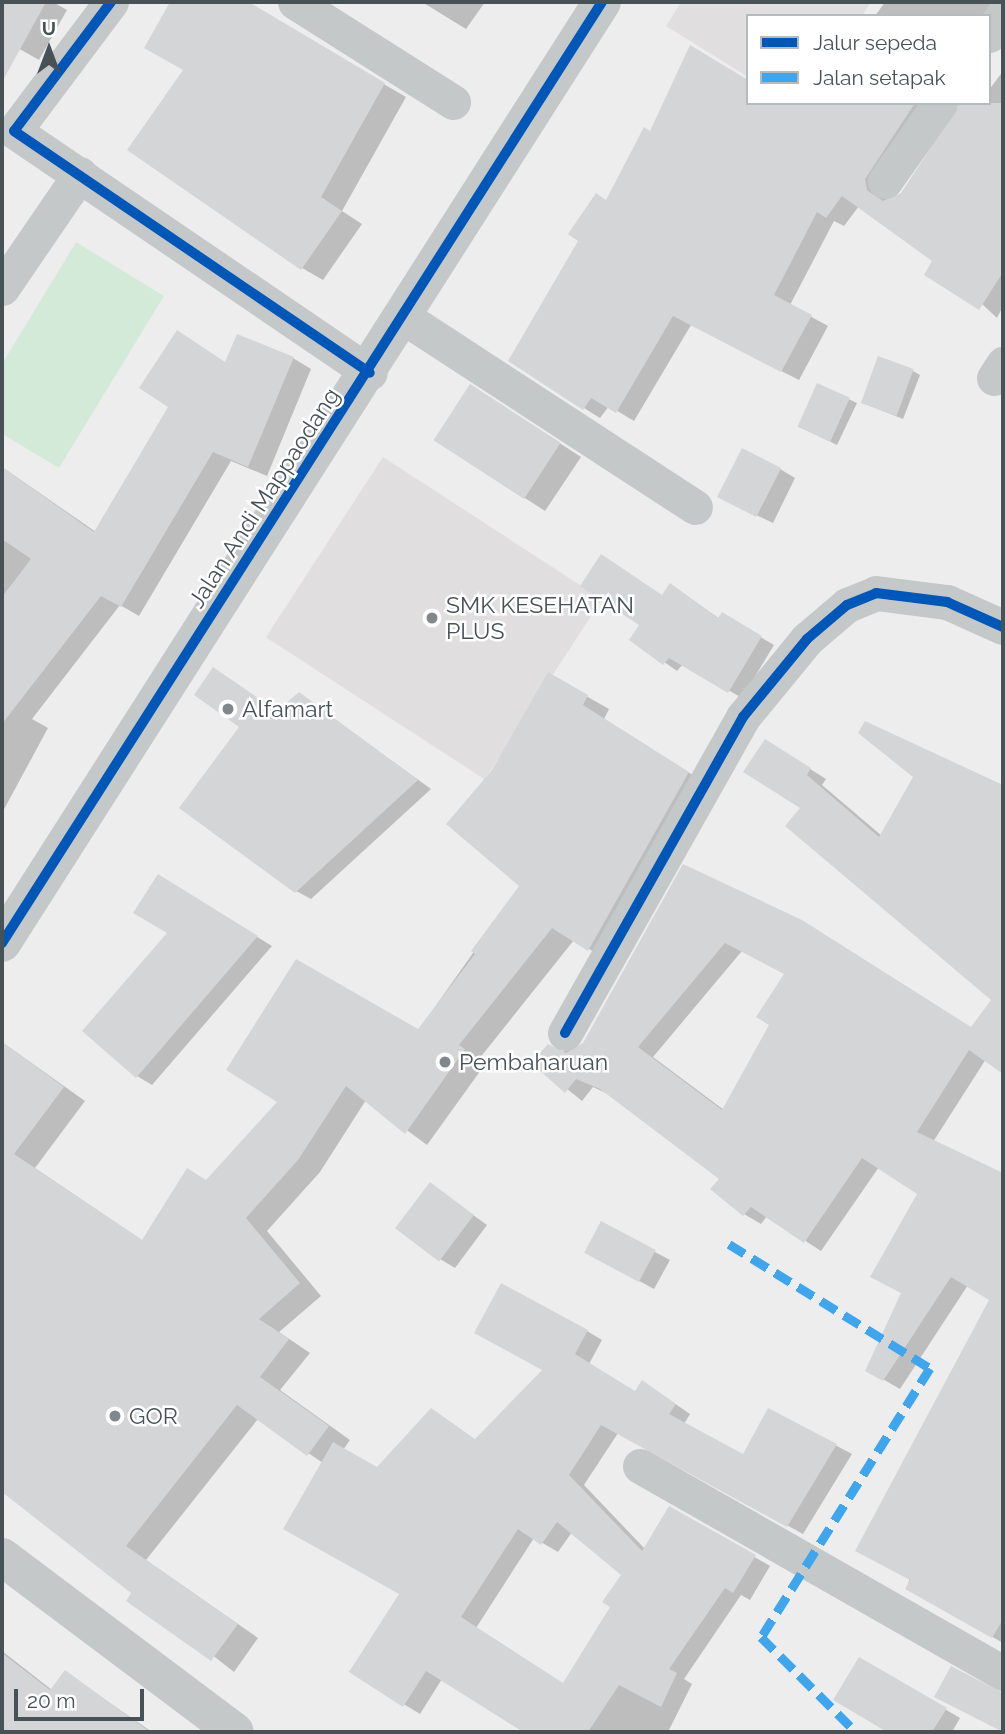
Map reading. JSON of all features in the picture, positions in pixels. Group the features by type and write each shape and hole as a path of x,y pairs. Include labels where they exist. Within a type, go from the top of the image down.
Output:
{"street":[{"path":"111,2 14,131 370,373"},
{"path":"295,2 453,102"},
{"name":"Jalan Andi Mappaodang","path":"2,943 370,373 602,2"},
{"path":"991,32 1003,15"},
{"path":"885,181 939,105"},
{"path":"2,288 80,174"},
{"path":"405,318 695,507"},
{"path":"565,1032 743,717 807,639 847,605 876,593 947,602 1003,627"},
{"path":"640,1466 1003,1673"},
{"path":"2,1557 235,1732"}],"shaded area":[{"path":"681,2 871,2 863,14 746,14 746,76 666,26"},
{"name":"SMK KESEHATAN PLUS","path":"383,457 602,599 485,779 266,637"}],"green space":[{"path":"76,242 164,296 59,468 2,434 2,364"}],"building":[{"path":"2,2 46,2 2,82"},
{"path":"170,2 249,2 385,83 321,197 342,211 301,270 127,150 183,70 144,48"},
{"path":"690,45 746,79 746,105 914,105 865,179 867,190 883,201 901,193 959,105 1003,103 1003,272 979,310 924,275 932,261 842,196 826,218 817,212 774,295 812,315 781,372 673,316 616,413 591,398 583,410 508,361 578,241 568,234 596,193 606,200 644,127 650,131"},
{"path":"177,330 225,362 237,334 294,357 248,467 213,452 121,607 101,596 2,724 2,597 31,559 2,539 2,467 94,532 168,407 139,388"},
{"path":"878,356 914,369 897,416 861,403"},
{"path":"817,383 850,398 830,441 797,427"},
{"path":"470,384 561,443 524,499 434,440"},
{"path":"742,448 781,468 756,517 717,497"},
{"path":"601,554 662,595 670,583 718,618 722,612 762,636 728,693 669,658 663,665 629,640 639,625 580,586"},
{"path":"213,667 277,711 299,692 418,780 295,893 179,808 239,727 194,695"},
{"path":"548,672 588,695 583,705 689,772 588,951 552,928 459,1045 465,1049 405,1134 346,1086 298,1160 246,1218 300,1283 259,1319 289,1339 260,1377 329,1426 307,1456 237,1405 126,1546 238,1624 211,1661 126,1601 131,1593 2,1492 2,1042 64,1087 14,1154 142,1240 187,1168 206,1180 277,1102 226,1070 296,959 418,1029 475,954 471,951 519,886 446,824 492,770"},
{"path":"865,721 1003,785 1003,1074 969,1050 917,1132 1003,1173 1003,1619 992,1638 905,1589 910,1580 855,1551 989,1300 951,1277 883,1381 865,1371 901,1293 870,1277 917,1194 862,1158 804,1243 751,1207 743,1216 710,1189 719,1179 600,1089 576,1079 565,1093 531,1063 548,1044 566,1053 583,1043 683,864 802,920 971,1027 991,1000 785,826 800,808 743,772 765,739 811,768 807,775 879,837 913,777 858,733","holes":["725,943 784,974 756,1017 769,1025 722,1110 638,1047"]},
{"path":"158,874 258,936 136,1078 82,1031 167,933 133,913"},
{"path":"430,1182 474,1215 439,1261 395,1228"},
{"path":"601,1221 656,1250 639,1282 584,1253"},
{"path":"501,1283 588,1330 575,1354 635,1391 642,1380 676,1404 669,1414 743,1454 768,1408 837,1444 787,1527 601,1425 569,1475 642,1551 669,1506 756,1555 733,1593 725,1588 669,1669 677,1673 661,1707 619,1685 588,1732 523,1732 426,1671 403,1707 349,1672 399,1594 283,1529 333,1442 377,1467 431,1408 475,1439 542,1370 474,1333","holes":["557,1522 621,1575 602,1602 610,1607 563,1683 461,1617 518,1529 541,1545"]},
{"path":"2,1653 50,1690 65,1670 150,1732 2,1732"},
{"path":"859,1657 947,1708 932,1732 887,1732 833,1700"},
{"path":"951,1666 1003,1693 1003,1732 934,1697"}],"marked path":[{"path":"729,1244 930,1368 761,1637 856,1732"}],"cycle path":[{"path":"111,2 14,131 370,373"},
{"path":"2,943 602,2"},
{"path":"565,1033 743,717 807,639 847,605 876,593 947,602 1003,627"}],"place":[{"name":"SMK KESEHATAN PLUS","path":"432,618"},
{"name":"Alfamart","path":"228,709"},
{"name":"Pembaharuan","path":"445,1062"},
{"name":"GOR","path":"115,1416"}]}
